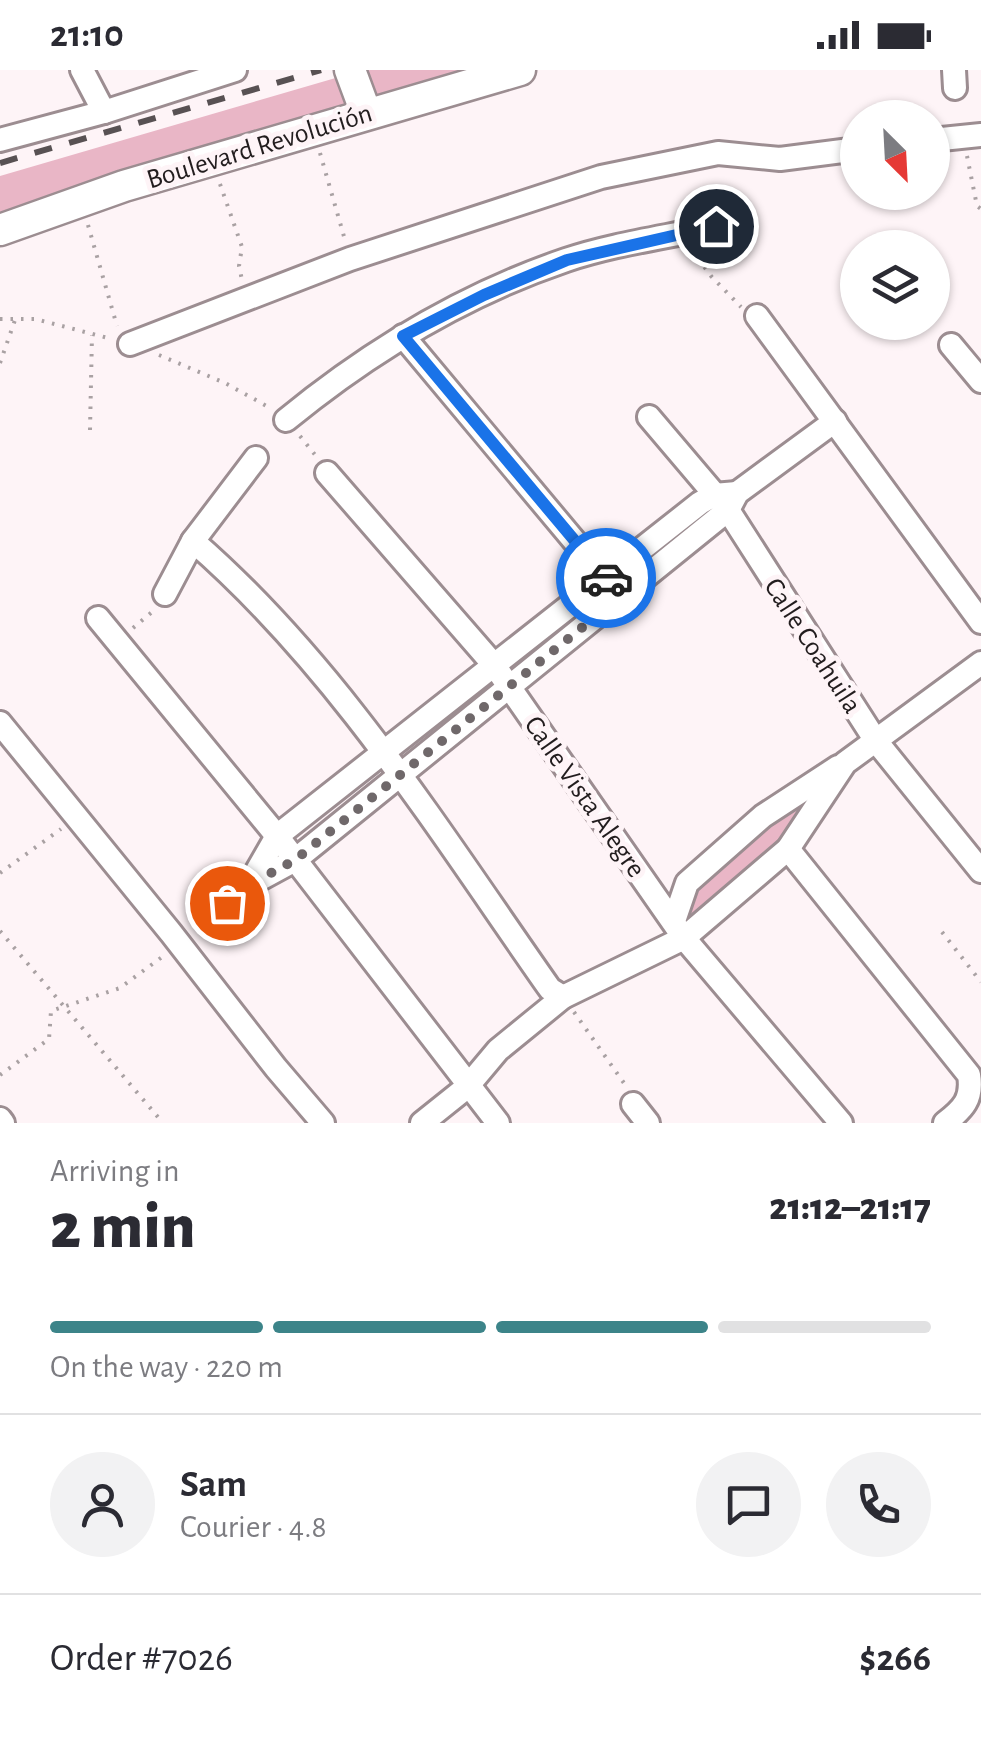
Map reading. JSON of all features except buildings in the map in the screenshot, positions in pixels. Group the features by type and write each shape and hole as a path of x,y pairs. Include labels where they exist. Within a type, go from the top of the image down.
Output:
{"main road":[{"path":"350,70 366,113"},
{"name":"Boulevard Revolución","path":"0,230 211,159 520,70"}],"street":[{"path":"0,140 235,70"},
{"path":"86,71 104,112"},
{"path":"126,343 350,259 601,177 718,154 780,158 840,151"},
{"path":"286,420 338,378 403,336 484,295 567,260 716,226"},
{"path":"757,316 981,622"},
{"path":"403,336 621,596"},
{"path":"951,345 981,381"},
{"name":"Calle Coahuila","path":"649,416 726,499 876,742 981,871"},
{"path":"249,885 278,836 605,577 726,499 835,421"},
{"path":"165,594 192,541 256,458"},
{"name":"Calle Vista Alegre","path":"326,473 494,665 679,930 841,1123"},
{"path":"206,920 249,885 295,860 510,686 621,596 726,499"},
{"path":"192,541 236,579 324,678 400,775 550,989 563,997"},
{"path":"98,618 278,836 498,1123"},
{"path":"679,930 687,884 763,816 876,742 981,663"},
{"path":"0,723 323,1123"},
{"path":"422,1123 466,1086 498,1050 563,997 679,930 788,849 845,763"},
{"path":"788,849 969,1075 971,1086 963,1110 945,1123"},
{"path":"633,1104 648,1123"}],"path":[{"path":"313,129 350,259"},
{"path":"971,136 977,206 981,209"},
{"path":"211,159 242,247 239,266 247,299"},
{"path":"81,201 126,343"},
{"path":"681,234 711,276 746,312 757,316"},
{"path":"0,362 15,319"},
{"path":"0,320 35,319 92,333 225,383 286,420 326,473"},
{"path":"90,430 92,333"},
{"path":"118,641 155,610 165,594"},
{"path":"0,874 76,817"},
{"path":"0,932 162,1123"},
{"path":"942,932 981,982"},
{"path":"0,1075 49,1039 51,1011 120,988 167,953 171,933"},
{"path":"563,997 632,1094 633,1104"}],"shaded area":[{"path":"363,70 483,70 0,217 0,176"},
{"path":"823,785 786,848 684,935 690,885 764,817"}],"railway":[{"path":"0,163 321,70"}],"way so far":[{"path":"227,903 249,885 295,860 621,596 606,578"}],"route":[{"path":"606,578 403,336 484,295 567,260 716,226"}]}
